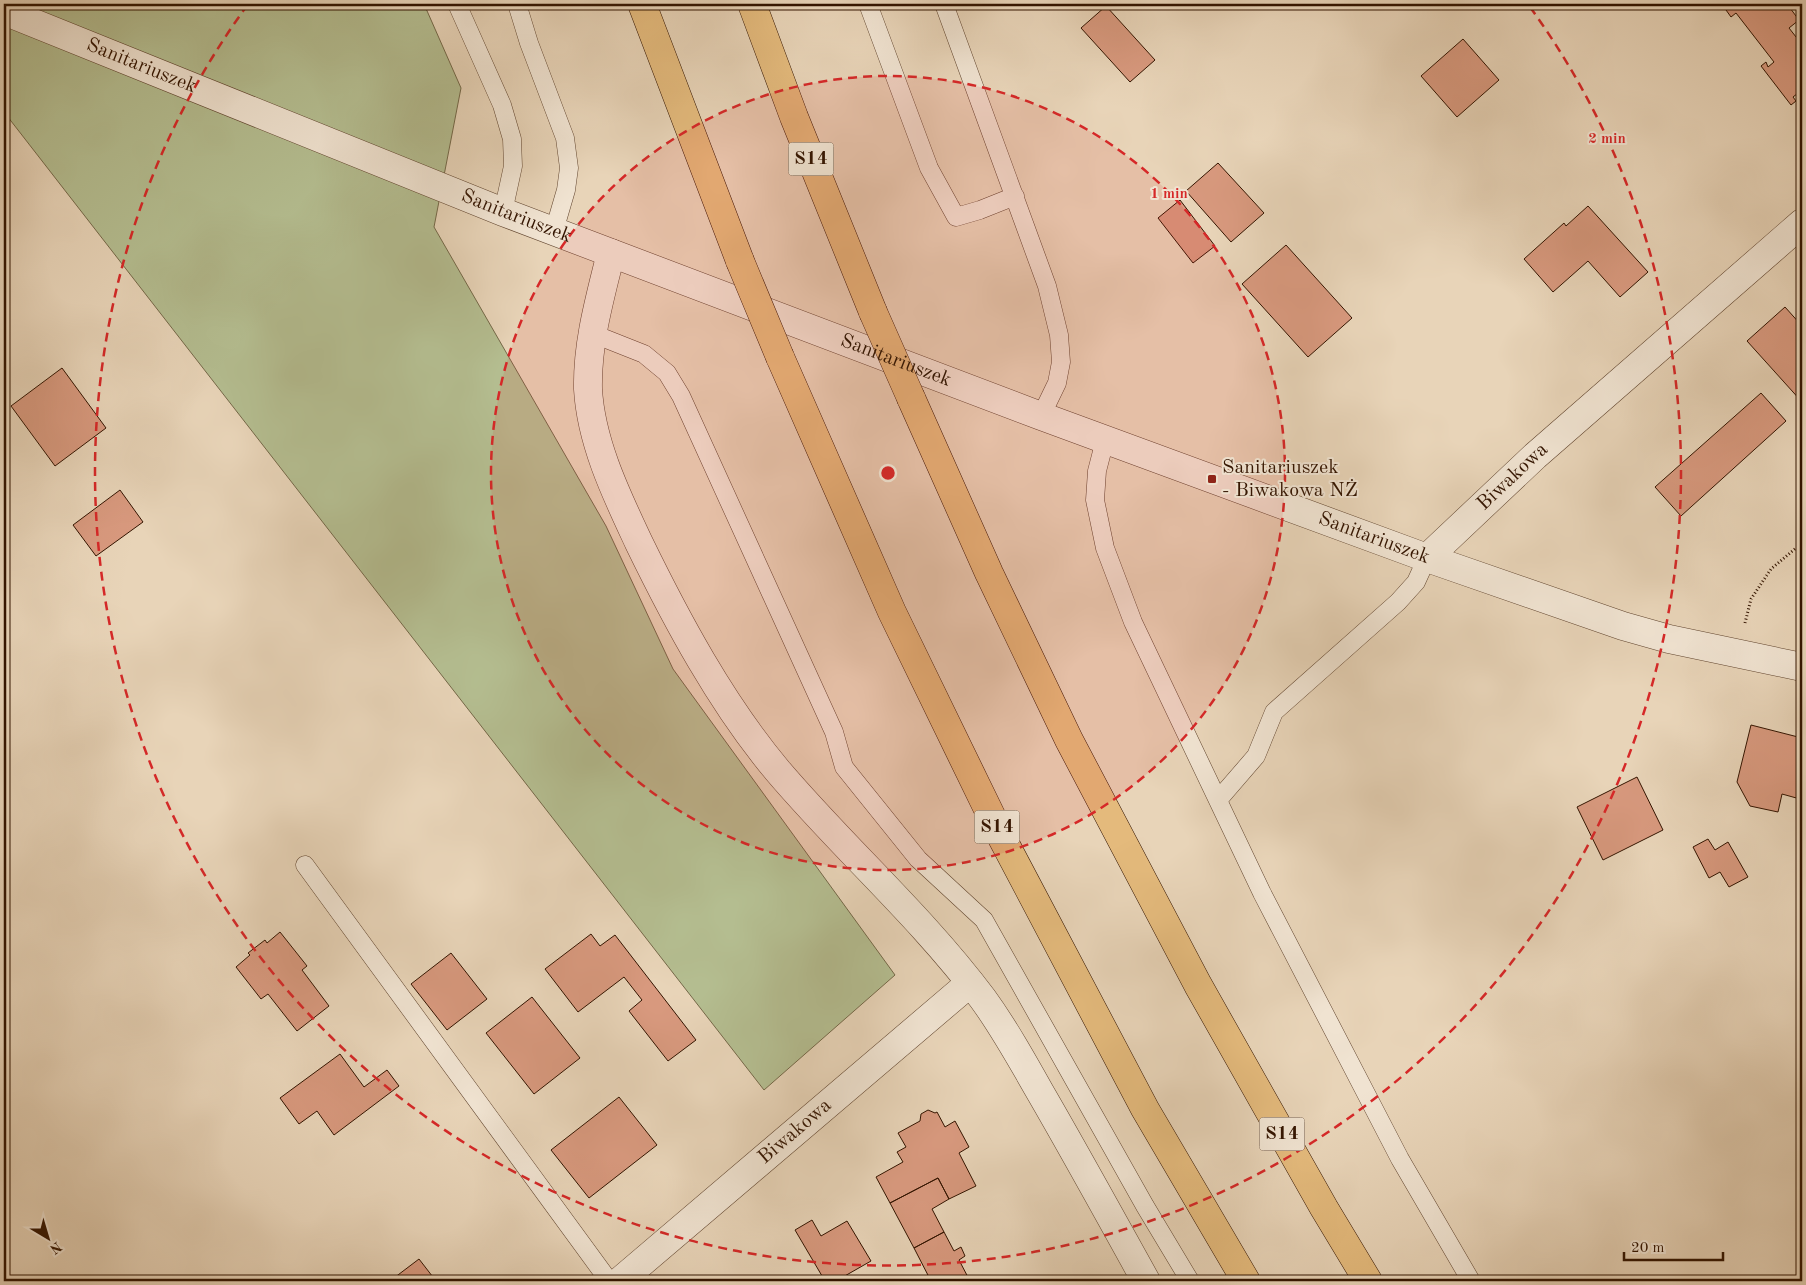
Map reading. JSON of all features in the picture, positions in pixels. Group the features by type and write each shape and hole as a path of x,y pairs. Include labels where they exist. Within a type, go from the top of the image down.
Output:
{"highway":[{"name":"S14","path":"642,4 740,261 892,612 1001,836 1145,1109 1246,1281"},
{"name":"S14","path":"752,4 794,118 873,312 989,573 1069,740 1198,985 1324,1208 1368,1281"}],"street":[{"name":"Sanitariuszek","path":"4,11 554,232 1105,440 1427,558 1600,619 1670,639 1802,667"},
{"name":"Biwakowa","path":"1427,558 1535,456 1802,223"},
{"path":"611,253 591,333 588,389 591,414 602,452 622,506 656,576 692,644 735,714 775,768 923,927 983,1000 1009,1039 1146,1281"},
{"name":"Biwakowa","path":"620,1281 970,983"}],"lane":[{"path":"457,4 502,105 512,139 513,166 503,212"},
{"path":"517,4 529,43 566,138 569,168 566,190 554,232"},
{"path":"868,4 929,168 956,217 1015,196"},
{"path":"944,4 1048,286 1060,335 1061,362 1057,383 1041,416"},
{"path":"591,333 644,354 667,373 682,396 834,732 844,767 918,859 984,920 1190,1281"},
{"path":"1105,440 1097,472 1095,500 1105,548 1133,622 1262,894 1400,1159 1471,1281"},
{"name":"Biwakowa","path":"1218,800 1256,756 1274,712 1398,602 1416,582 1427,558"},
{"path":"305,865 609,1281"}],"path":[{"path":"1743,655 1744,624 1751,599 1771,569 1802,543"}],"green space":[{"path":"4,4 424,4 461,88 434,227 606,526 673,669 895,975 764,1090 4,112"}],"building":[{"path":"1734,4 1787,4 1799,20 1789,28 1800,42 1802,40 1802,90 1793,97 1796,101 1791,105 1761,66 1766,62 1768,67 1774,62 1736,13 1731,17 1726,10"},
{"path":"1106,6 1155,60 1130,82 1081,28"},
{"path":"1463,39 1499,80 1457,117 1421,76"},
{"path":"1218,163 1264,213 1231,242 1186,191"},
{"path":"1180,200 1215,246 1193,263 1158,218"},
{"path":"1588,206 1648,272 1620,297 1588,261 1553,292 1524,259 1564,223 1566,226"},
{"path":"1286,245 1352,318 1308,357 1242,284"},
{"path":"1785,307 1802,326 1802,402 1747,341"},
{"path":"62,368 106,428 55,466 11,406"},
{"path":"1761,393 1786,421 1681,516 1655,487"},
{"path":"120,490 143,522 96,556 73,525"},
{"path":"1751,725 1802,738 1802,789 1800,799 1782,794 1778,812 1750,806 1737,782"},
{"path":"1637,777 1663,830 1603,860 1577,807"},
{"path":"1708,839 1715,850 1728,842 1748,877 1729,887 1720,872 1709,878 1693,847"},
{"path":"280,932 307,966 302,970 329,1006 297,1031 268,994 261,999 236,967 250,955 248,953 265,940 267,943"},
{"path":"591,934 600,946 615,935 696,1040 668,1061 629,1011 642,1000 624,977 578,1012 545,969"},
{"path":"451,953 487,999 447,1030 411,984"},
{"path":"532,997 580,1058 534,1094 486,1033"},
{"path":"340,1054 364,1087 387,1070 399,1086 334,1135 317,1111 299,1124 280,1098"},
{"path":"619,1097 657,1145 589,1198 551,1150"},
{"path":"928,1110 937,1112 945,1127 955,1121 969,1147 959,1153 976,1186 949,1199 938,1178 890,1203 876,1177 903,1162 897,1152 906,1147 898,1133 920,1121 921,1114"},
{"path":"938,1178 949,1199 932,1209 944,1232 914,1248 890,1203"},
{"path":"812,1220 821,1236 847,1221 871,1261 836,1281 825,1281 795,1230"},
{"path":"944,1232 954,1251 961,1247 965,1256 959,1260 970,1281 931,1281 914,1248"},
{"path":"419,1259 436,1281 390,1281"}],"place":[{"name":"Sanitariuszek - Biwakowa NŻ","path":"1212,479"}]}
